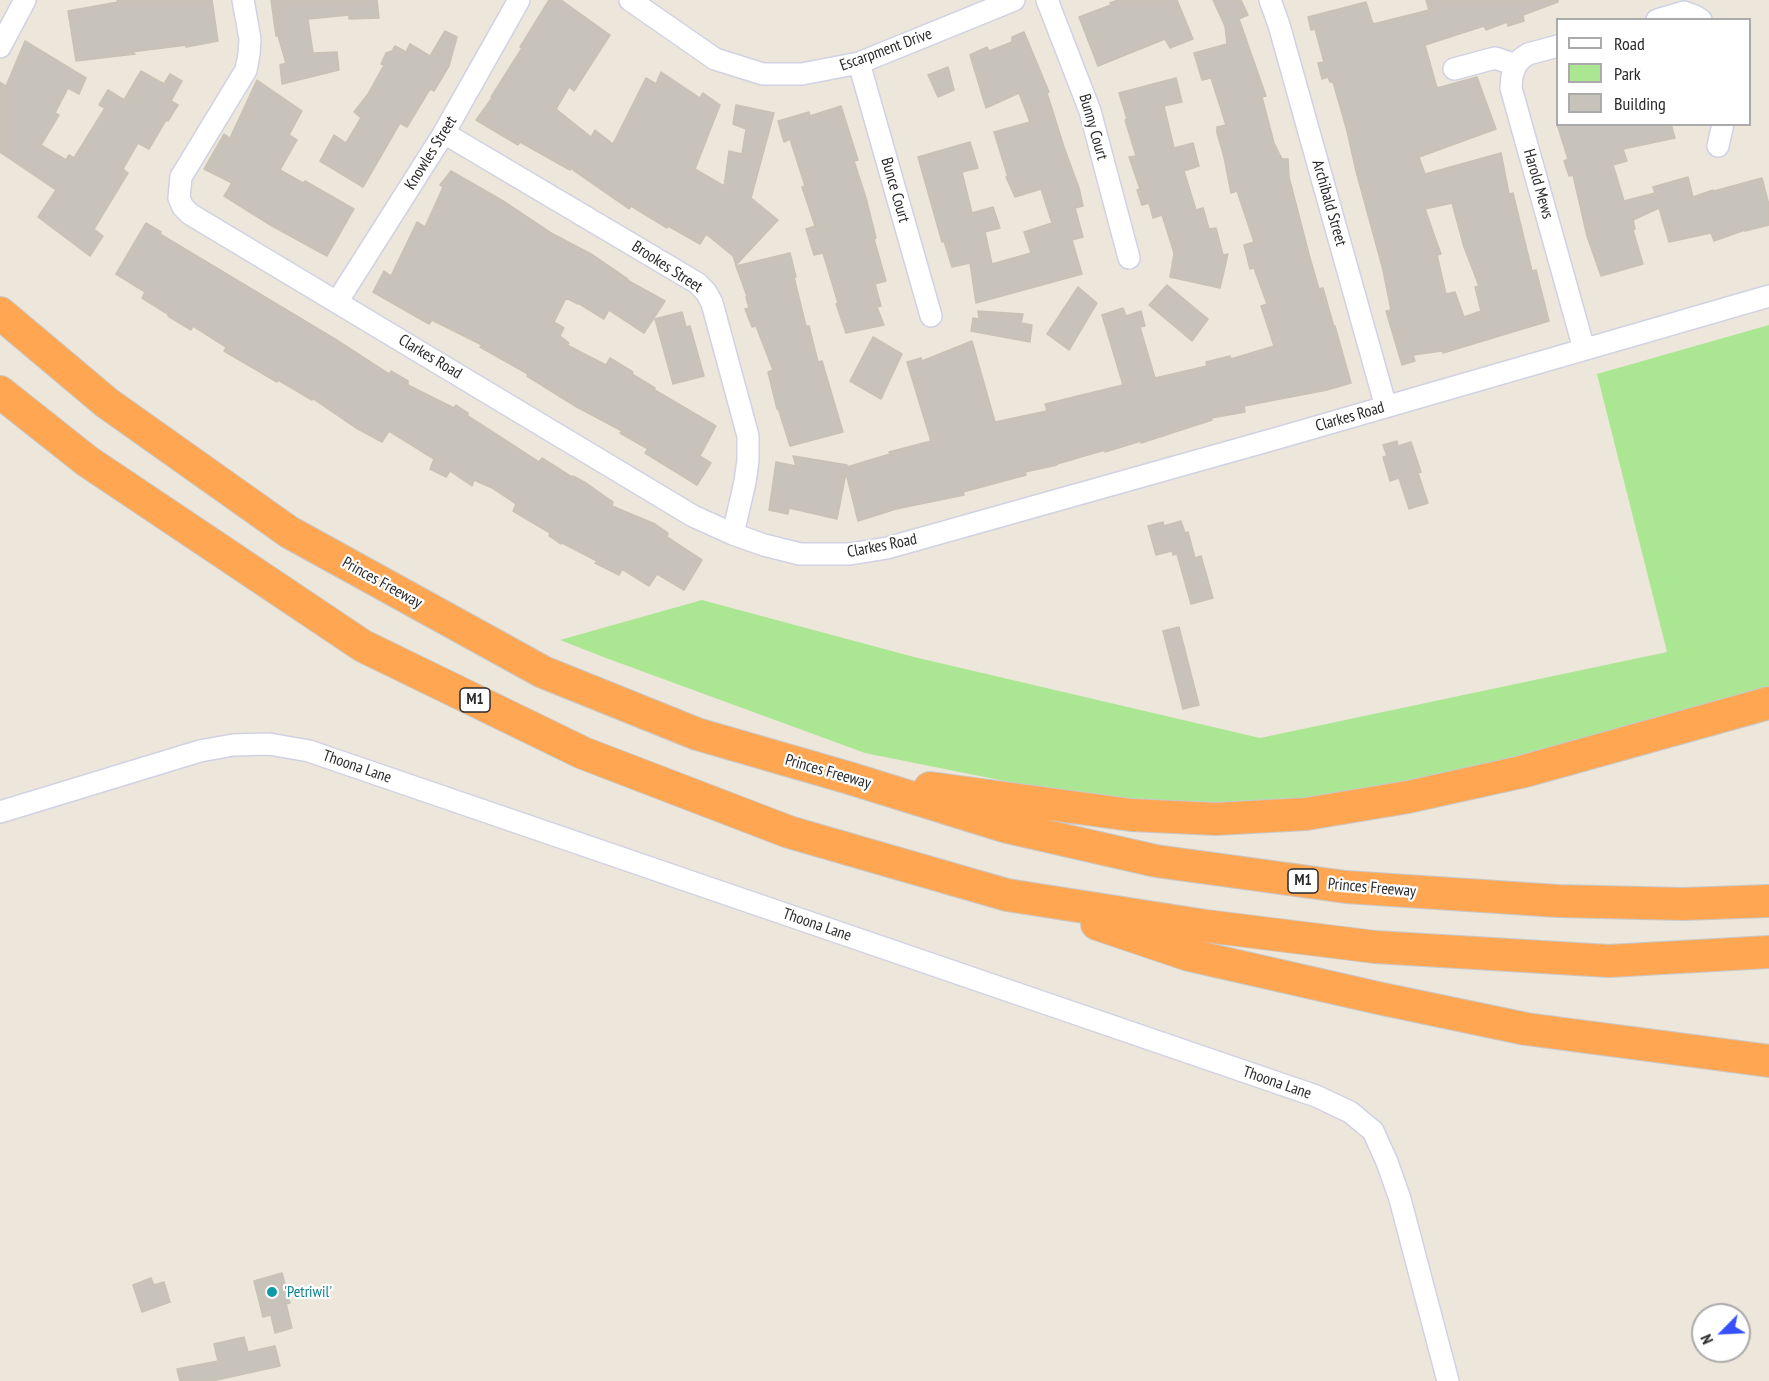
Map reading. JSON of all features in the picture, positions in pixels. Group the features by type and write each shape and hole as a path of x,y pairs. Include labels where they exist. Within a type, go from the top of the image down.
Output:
{"highway":[{"name":"Princes Freeway","path":"0,313 107,403 290,532 543,672 697,734 1007,827 1156,861 1346,887 1558,901 1683,904 1769,901"},
{"name":"M1","path":"0,392 87,461 373,651 583,753 789,832 1007,895 1206,926 1375,947 1609,962 1769,952"},
{"path":"849,778 1131,815 1216,819 1306,814 1408,797 1521,772 1769,703"},
{"path":"1007,895 1189,955 1378,998 1526,1029 1769,1061"}],"street":[{"path":"0,47 25,0"},
{"name":"Clarkes Road","path":"243,0 250,39 246,70 181,177 179,198 183,207 190,214 693,516 733,534 800,554 850,554 886,548 1386,407 1766,296"},
{"name":"Knowles Street","path":"337,302 444,133 519,0"},
{"name":"Escarpment Drive","path":"630,0 715,59 763,74 802,75 859,63 1014,0"},
{"name":"Bunny Court","path":"1047,0 1090,111 1129,258"},
{"name":"Archibald Street","path":"1270,0 1280,25 1386,407"},
{"path":"1664,18 1684,12 1698,18"},
{"path":"1454,69 1495,58 1516,65 1528,54 1556,46"},
{"name":"Bunce Court","path":"859,63 931,316"},
{"name":"Harold Mews","path":"1516,65 1511,88 1584,349"},
{"path":"1718,146 1723,126"},
{"name":"Brookes Street","path":"444,133 697,283 706,292 712,303 748,436 745,482 733,534"},
{"name":"Thoona Lane","path":"0,812 200,751 233,745 269,744 309,751 1316,1096 1350,1112 1373,1131 1400,1199 1448,1381"}],"green space":[{"path":"1769,325 1769,688 1634,729 1376,791 1255,805 1199,805 1079,796 865,753 560,640 702,600 914,657 1260,738 1667,652 1597,374"}],"building":[{"path":"117,0 212,0 218,41 76,61 68,11 118,2"},
{"path":"271,0 377,0 379,18 349,19 349,15 308,19 313,53 337,52 339,70 282,84 280,65 286,63 278,36 276,36"},
{"path":"549,0 561,0 610,35 574,91 569,87 556,109 591,137 595,130 613,144 646,78 656,84 661,72 700,98 703,93 720,105 695,169 724,186 729,151 742,154 746,129 733,124 736,105 774,113 751,198 778,220 736,265 733,256 706,234 700,244 668,226 667,228 631,206 629,209 570,168 570,170 520,142 518,145 476,120 492,98"},
{"path":"1118,0 1177,0 1193,39 1170,48 1165,39 1098,66 1079,17"},
{"path":"1213,0 1241,0 1248,15 1239,19 1266,96 1262,97 1274,143 1282,159 1288,159 1289,177 1310,258 1319,289 1323,288 1351,383 1327,390 1244,406 1245,412 1211,418 1212,420 1141,443 1141,441 1025,472 1026,475 963,492 964,495 896,509 858,521 846,473 837,519 789,508 788,514 769,510 776,462 796,466 793,456 847,465 847,467 890,454 889,452 931,441 907,362 921,358 922,361 972,341 995,422 1047,411 1045,404 1123,385 1102,315 1123,308 1126,316 1141,311 1145,326 1140,327 1155,378 1207,366 1206,362 1230,356 1231,359 1274,346 1261,306 1267,304 1254,268 1250,269 1244,245 1254,242 1237,191 1231,193 1217,133 1217,127 1226,125 1211,78 1202,80 1194,53 1227,44 1225,26"},
{"path":"1426,0 1558,0 1558,2 1523,15 1524,21 1508,26 1507,22 1486,30 1484,26 1425,45 1437,88 1477,77 1496,129 1419,157 1425,174 1501,153 1509,194 1513,193 1532,271 1536,270 1549,321 1443,353 1442,351 1413,355 1415,361 1402,365 1386,311 1391,310 1383,270 1347,131 1333,82 1330,82 1328,77 1322,79 1318,63 1324,62 1315,29 1311,30 1308,17 1366,2 1373,24 1429,10","holes":["1452,203 1464,247 1479,286 1475,287 1481,311 1464,317 1455,292 1446,294 1437,255 1441,254 1425,209"]},
{"path":"445,31 457,37 449,66 434,91 430,89 407,127 400,123 363,187 320,161 334,135 346,143 361,118 354,112 368,94 384,65 381,64 386,53 392,51 395,46 406,52 410,44 430,56"},
{"path":"1024,32 1049,92 1047,93 1079,188 1083,206 1075,208 1083,237 1072,240 1082,274 976,303 970,263 952,267 944,241 942,242 918,157 970,142 978,168 962,172 972,213 993,207 1000,228 985,232 992,264 1031,253 1024,232 1052,223 1041,189 1015,197 1006,177 1008,177 994,132 1030,122 1019,93 986,108 970,55 987,47 989,51 1012,42 1012,37"},
{"path":"25,41 86,78 79,94 68,88 55,113 59,115 41,145 66,160 69,155 74,158 105,108 99,105 108,90 124,100 141,71 164,84 170,74 182,81 171,101 178,105 168,121 166,120 149,149 138,143 123,169 128,173 94,229 103,236 90,256 38,217 56,190 0,152 0,82 6,86"},
{"path":"948,67 954,90 938,97 928,75"},
{"path":"1176,78 1182,102 1164,106 1174,148 1193,143 1199,166 1184,171 1196,210 1203,208 1209,229 1216,228 1223,255 1228,254 1220,288 1170,277 1174,253 1162,215 1153,218 1149,203 1142,205 1137,190 1140,189 1129,157 1136,156 1119,93"},
{"path":"257,80 302,111 289,135 297,140 280,170 303,183 305,181 354,209 327,256 224,196 232,183 204,169 224,134 230,138"},
{"path":"841,106 858,160 854,161 866,198 876,238 874,239 886,281 875,284 881,306 877,307 884,325 846,333 823,253 814,255 806,229 815,226 802,187 805,186 790,139 784,142 778,121 809,112 810,116"},
{"path":"1558,126 1672,126 1675,138 1623,149 1627,161 1613,165 1624,201 1655,193 1653,187 1688,177 1693,197 1762,178 1769,205 1769,225 1745,230 1714,241 1711,233 1669,242 1659,208 1633,220 1635,229 1633,230 1643,264 1601,276 1587,236 1573,175 1569,176 1564,161 1568,159"},
{"path":"451,171 505,202 553,234 593,255 627,280 665,301 644,333 609,310 604,319 566,298 554,322 564,328 560,336 569,343 567,345 606,365 610,358 655,388 653,389 716,426 700,456 711,463 697,485 645,453 648,449 620,433 622,431 575,406 527,376 528,374 480,347 482,345 432,320 429,324 373,292 384,271 391,276 417,222 425,227 443,187 440,185"},
{"path":"146,223 161,232 160,234 389,374 391,371 408,381 408,385 454,408 456,405 468,413 468,416 539,462 542,458 586,483 613,502 612,506 655,524 668,533 667,537 702,560 684,590 657,574 649,586 622,569 619,575 595,563 597,561 561,544 549,536 550,533 513,511 516,504 492,488 474,480 472,486 450,471 446,477 430,469 434,459 389,431 382,442 356,428 312,398 312,400 278,380 277,382 224,351 226,347 193,326 191,330 168,316 142,298 145,292 116,274"},
{"path":"790,253 806,326 809,326 818,362 822,361 843,432 790,446 777,409 768,372 773,370 756,326 752,327 745,309 749,308 747,296 736,266"},
{"path":"1167,285 1208,319 1192,341 1149,305"},
{"path":"1078,287 1097,303 1069,350 1047,334"},
{"path":"978,311 1023,314 1021,323 1032,325 1030,342 971,331 973,318 979,319"},
{"path":"682,312 686,327 690,326 704,376 673,384 655,319"},
{"path":"873,337 902,354 881,399 850,381"},
{"path":"1397,441 1398,446 1411,442 1428,503 1409,509 1399,478 1390,481 1383,457 1387,456 1383,445"},
{"path":"1181,521 1185,533 1188,532 1195,558 1201,556 1213,598 1191,604 1177,554 1173,555 1172,551 1156,555 1148,526 1163,522 1164,526"},
{"path":"1179,627 1199,705 1183,709 1163,631"},
{"name":"'Petriwil'","path":"282,1273 290,1303 286,1304 292,1328 275,1333 271,1315 263,1317 254,1281"},
{"path":"151,1278 154,1285 164,1282 170,1302 142,1312 133,1285"},
{"path":"244,1337 248,1352 275,1346 280,1366 212,1381 180,1381 177,1369 218,1361 214,1344"}],"place":[{"name":"'Petriwil'","path":"272,1292"}]}
